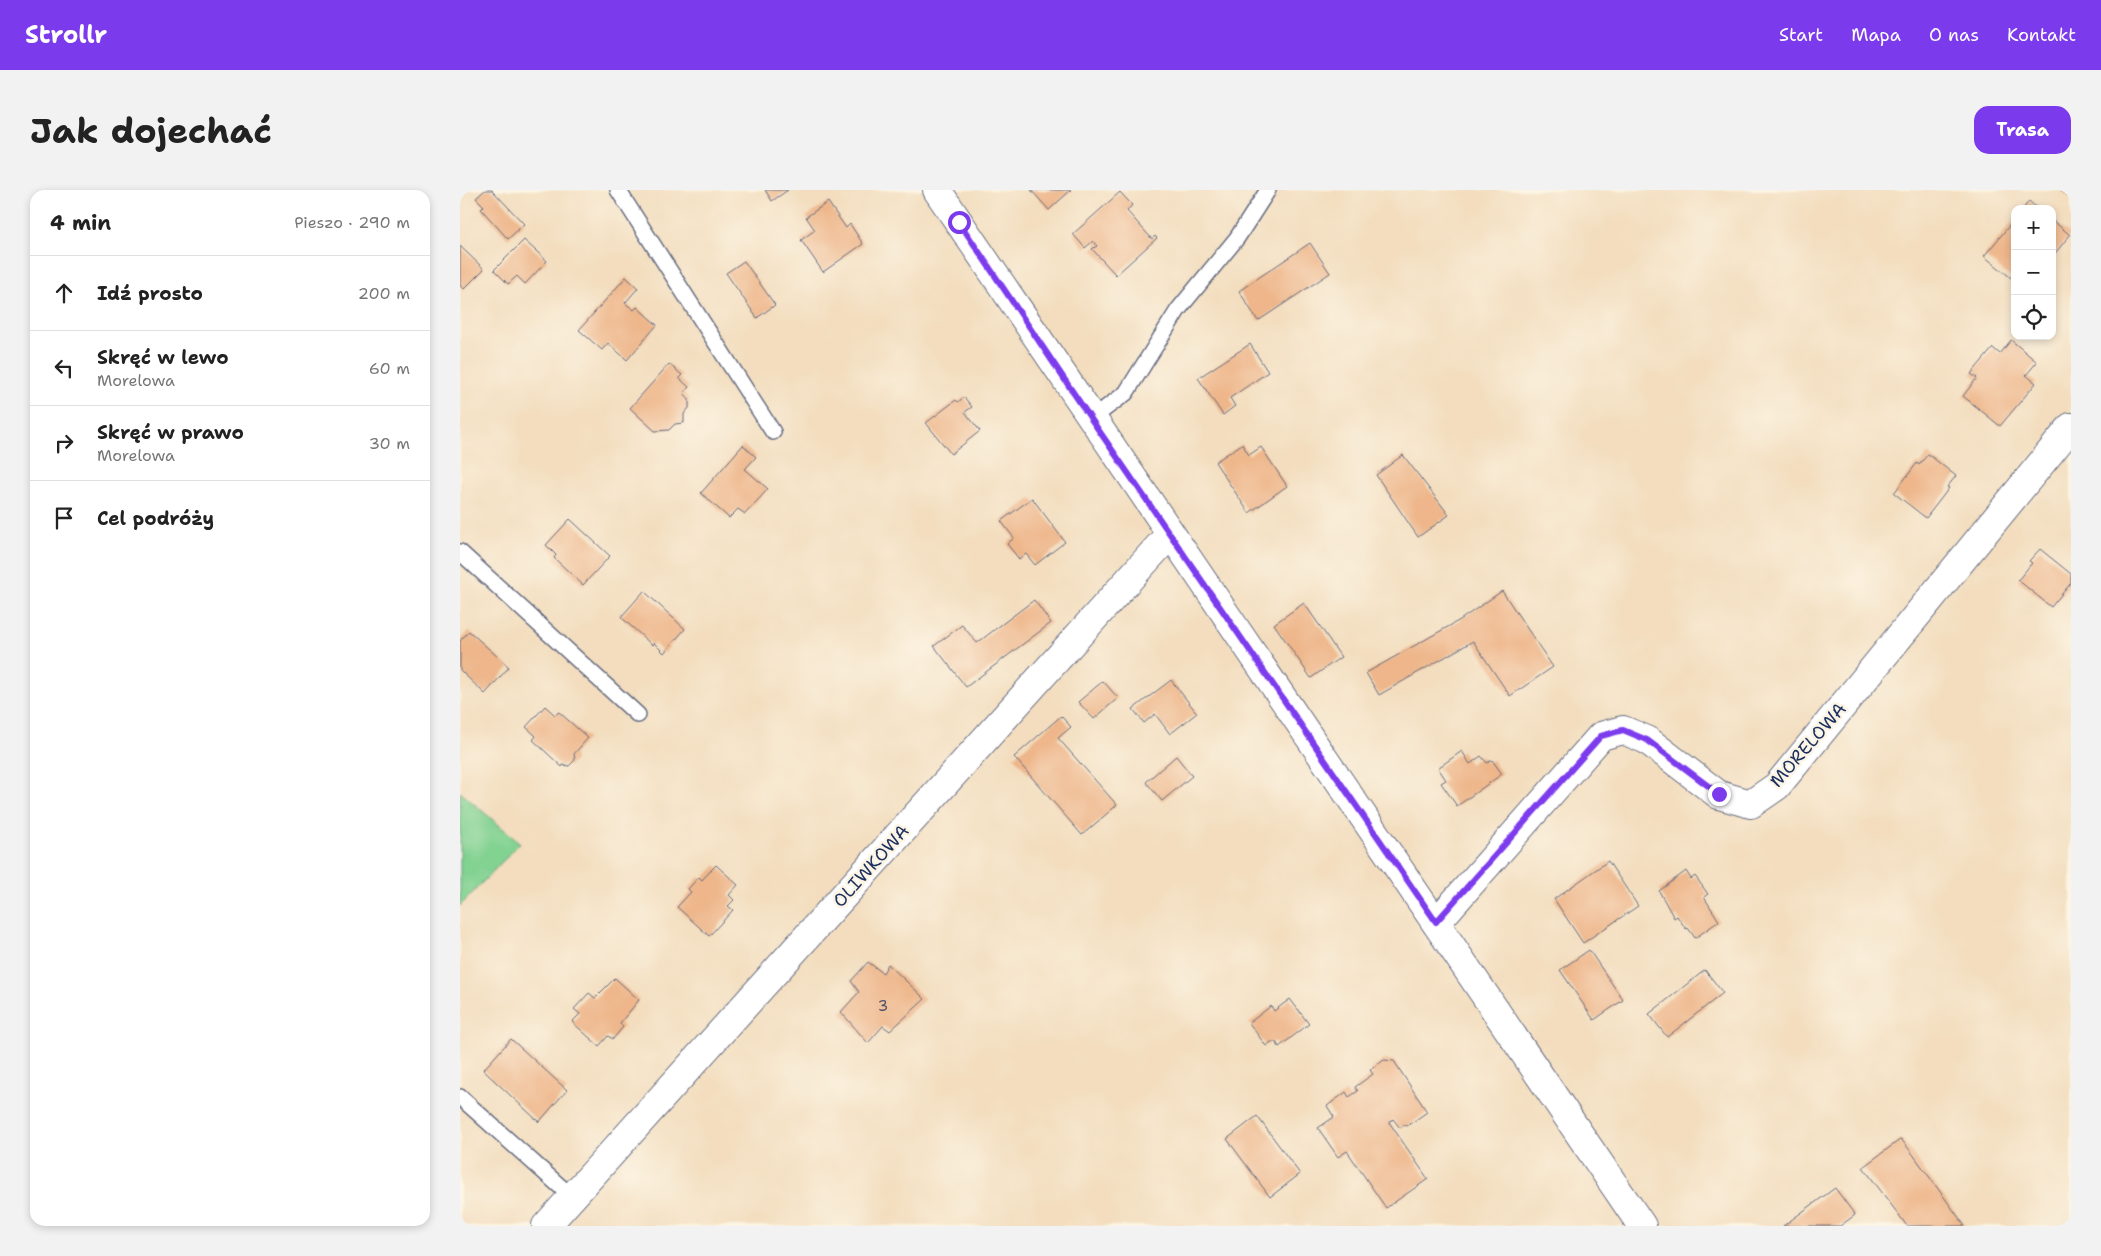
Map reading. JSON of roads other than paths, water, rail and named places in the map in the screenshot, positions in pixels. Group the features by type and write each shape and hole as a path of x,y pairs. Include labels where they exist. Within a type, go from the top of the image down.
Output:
{"street":[{"path":"938,190 1091,419 1642,1226"},
{"name":"MORELOWA","path":"1436,922 1601,736 1623,730 1647,740 1719,794 1752,804 1777,786 2071,427"},
{"name":"OLIWKOWA","path":"546,1226 1170,534"}],"lane":[{"path":"618,190 773,432"},
{"path":"1091,419 1126,393 1178,310 1238,238 1268,190"},
{"path":"460,552 638,715"},
{"path":"460,1097 572,1198"}]}
